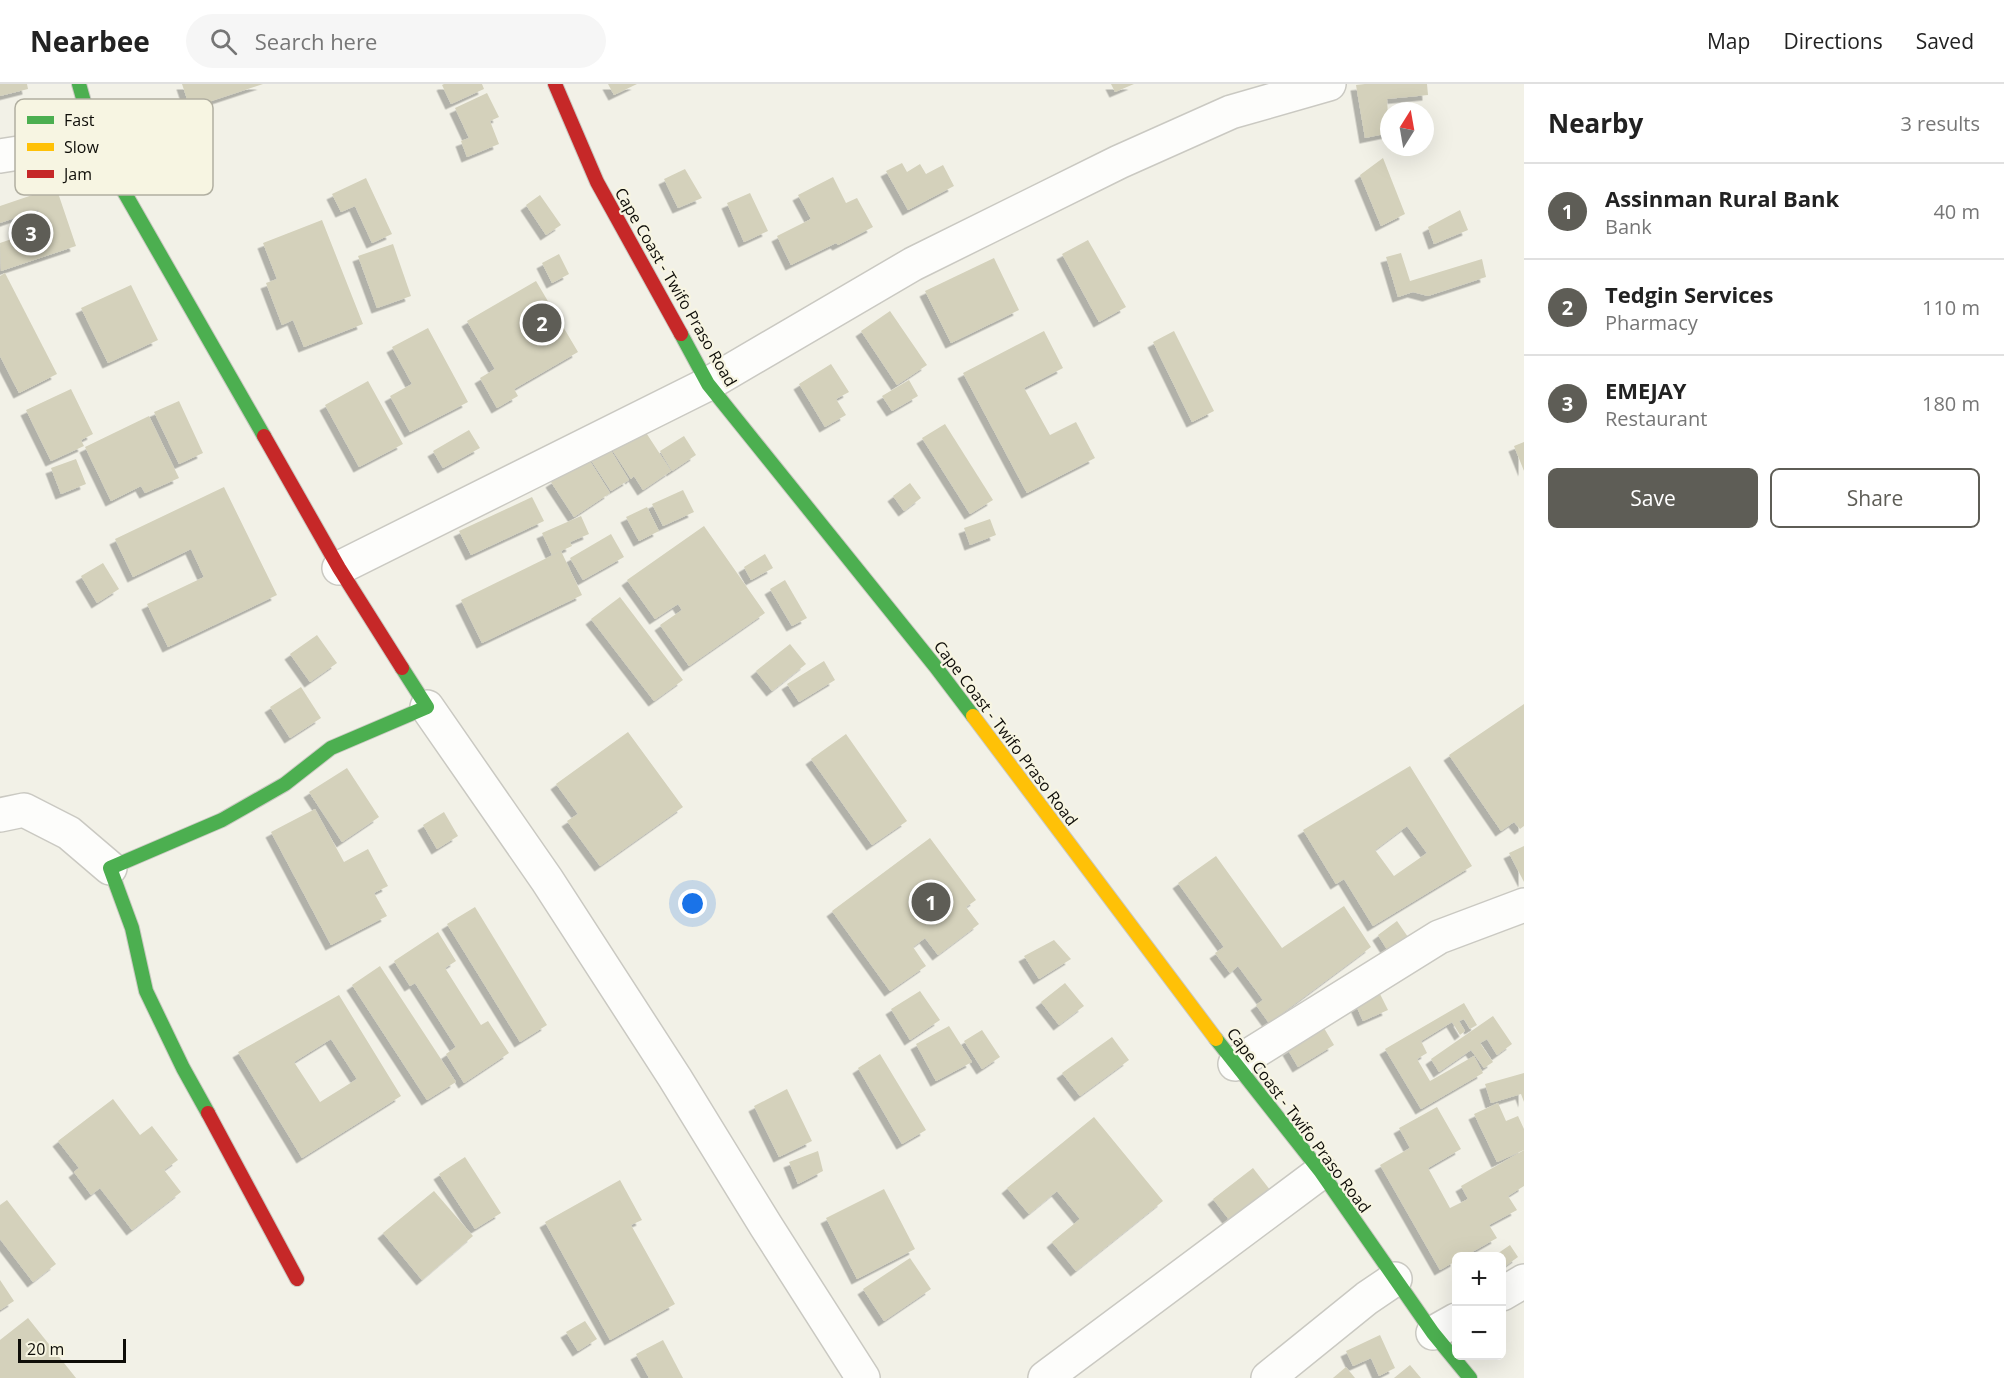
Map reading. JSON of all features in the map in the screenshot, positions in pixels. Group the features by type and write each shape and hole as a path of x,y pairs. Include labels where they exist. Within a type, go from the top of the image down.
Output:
{"main road":[{"path":"80,84 84,99"},
{"name":"Cape Coast - Twifo Praso Road","path":"555,84 597,182 708,384 935,666 1235,1064 1321,1172 1395,1279 1445,1327 1470,1378"},
{"path":"126,195 339,568 427,707 331,748 285,784 222,820 110,868 132,928 146,991 183,1068 297,1278"}],"street":[{"path":"339,568 708,384 913,264 1119,162 1231,112 1329,84"},
{"path":"0,156 15,154"},
{"path":"427,707 560,900 675,1078 863,1378"},
{"path":"0,815 24,810 69,833 110,868"},
{"path":"1235,1064 1439,937 1524,905"},
{"path":"1045,1378 1321,1172"},
{"path":"1268,1378 1367,1298 1395,1279"},
{"path":"1506,1292 1524,1281"}],"building":[{"path":"0,84 27,84 28,89 0,96"},
{"path":"182,84 263,84 213,100 187,99"},
{"path":"482,84 484,89 451,104 442,85"},
{"path":"608,84 637,84 614,95"},
{"path":"1111,84 1134,84 1115,92"},
{"path":"1427,84 1428,95 1387,99 1387,102 1380,102 1380,135 1365,138 1356,85"},
{"path":"487,93 499,117 490,121 499,144 467,157 461,141 469,138 455,108"},
{"path":"1383,158 1405,214 1381,226 1360,175"},
{"path":"902,163 907,172 920,164 926,174 943,165 954,186 908,210 886,171"},
{"path":"685,169 702,198 678,208 664,179"},
{"path":"833,177 846,203 857,198 873,227 791,265 777,236 811,219 798,195"},
{"path":"366,178 392,234 372,243 355,206 341,212 332,194"},
{"path":"750,193 768,231 744,242 727,203"},
{"path":"32,195 59,195 76,246 1,271 0,243 44,228 38,210 0,223 0,206"},
{"path":"540,195 561,225 546,235 526,205"},
{"path":"1460,210 1468,230 1434,244 1428,227"},
{"path":"322,220 363,324 304,347 293,320 282,325 266,283 277,279 263,243"},
{"path":"1088,240 1126,307 1099,322 1062,254"},
{"path":"393,244 411,296 377,308 358,256"},
{"path":"1401,253 1410,281 1482,259 1486,277 1428,296 1413,292 1398,297 1386,257"},
{"path":"559,254 569,274 552,283 542,263"},
{"path":"994,258 1019,310 951,343 925,291"},
{"path":"5,273 57,374 19,393 0,356 0,276"},
{"path":"536,281 578,352 514,389 518,396 497,408 480,378 495,369 467,321"},
{"path":"131,285 158,340 108,363 81,308"},
{"path":"890,311 927,365 897,385 861,331"},
{"path":"428,328 468,402 410,432 390,396 412,384 392,347"},
{"path":"1044,331 1063,368 1024,388 1050,435 1076,422 1095,458 1027,493 963,373"},
{"path":"1174,331 1214,411 1192,422 1153,342"},
{"path":"831,364 849,392 836,399 846,415 825,427 799,384"},
{"path":"909,380 918,396 892,411 882,396"},
{"path":"368,381 403,444 359,467 325,405"},
{"path":"71,389 93,434 81,440 84,446 51,461 26,410"},
{"path":"179,401 203,453 179,464 154,412"},
{"path":"149,416 179,478 145,493 141,486 111,501 85,447"},
{"path":"945,424 993,500 970,514 922,438"},
{"path":"643,428 671,471 643,490 634,476 631,479 611,448"},
{"path":"469,430 480,448 443,468 433,451"},
{"path":"684,436 696,455 672,471 660,451"},
{"path":"1524,442 1524,471 1514,446"},
{"path":"610,449 629,480 611,491 589,457"},
{"path":"588,458 610,493 574,517 551,482"},
{"path":"76,459 86,484 61,494 51,468"},
{"path":"910,483 921,498 904,511 893,496"},
{"path":"224,487 277,595 168,647 147,604 204,577 191,549 133,577 115,539"},
{"path":"683,490 694,512 663,526 652,504"},
{"path":"532,497 544,521 471,555 459,531"},
{"path":"647,507 659,531 639,541 626,517"},
{"path":"581,516 589,534 570,542 572,546 552,555 542,533"},
{"path":"990,519 996,535 970,545 964,528"},
{"path":"704,526 765,613 689,666 660,625 682,610 678,604 655,619 627,580"},
{"path":"611,534 624,557 583,580 570,558"},
{"path":"561,551 582,595 482,643 461,600"},
{"path":"765,554 773,568 751,580 744,567"},
{"path":"103,563 119,589 97,603 81,576"},
{"path":"785,580 807,618 792,626 770,589"},
{"path":"620,597 683,680 654,701 591,619"},
{"path":"317,635 337,663 310,682 290,654"},
{"path":"790,644 806,664 772,691 756,671"},
{"path":"824,661 835,680 799,702 787,684"},
{"path":"301,687 321,718 290,738 270,707"},
{"path":"1524,704 1524,826 1520,829 1514,822 1501,831 1449,755"},
{"path":"628,732 683,807 600,866 567,821 578,814 556,784"},
{"path":"846,734 907,821 872,845 811,759"},
{"path":"1410,766 1472,866 1373,926 1344,879 1336,884 1303,830","holes":["1407,826 1427,853 1394,876 1375,850"]},
{"path":"347,768 379,817 342,842 309,792"},
{"path":"315,809 344,862 368,849 388,886 374,893 387,916 331,945 271,832"},
{"path":"444,812 458,836 437,849 423,825"},
{"path":"930,838 976,900 966,907 979,924 938,955 925,938 913,947 926,966 890,991 832,911"},
{"path":"1524,846 1524,882 1509,853"},
{"path":"1216,856 1282,948 1344,906 1371,947 1269,1023 1256,1005 1263,1000 1238,966 1230,973 1215,953 1224,947 1178,883"},
{"path":"475,907 547,1025 520,1042 447,924"},
{"path":"1397,921 1408,937 1388,951 1378,935"},
{"path":"438,932 456,961 445,968 481,1025 488,1021 509,1053 464,1083 446,1054 456,1047 415,983 410,986 394,961"},
{"path":"1054,940 1071,959 1039,979 1024,956"},
{"path":"380,966 456,1082 427,1100 352,985"},
{"path":"1065,983 1084,1006 1059,1025 1041,1002"},
{"path":"1378,990 1388,1010 1363,1021 1354,1001"},
{"path":"920,991 940,1020 910,1040 891,1009"},
{"path":"339,995 401,1096 302,1158 238,1052","holes":["331,1039 357,1079 320,1102 294,1062"]},
{"path":"1464,1003 1477,1025 1470,1029 1464,1019 1459,1021 1465,1031 1460,1035 1452,1022 1421,1041 1427,1053 1417,1059 1430,1081 1474,1056 1483,1073 1421,1109 1385,1049"},
{"path":"1493,1016 1512,1044 1497,1055 1487,1039 1480,1043 1493,1062 1484,1068 1471,1050 1439,1072 1431,1059"},
{"path":"949,1026 972,1062 936,1081 916,1044"},
{"path":"1324,1028 1334,1045 1298,1067 1288,1050"},
{"path":"982,1030 1000,1057 982,1069 964,1041"},
{"path":"1112,1037 1129,1060 1080,1096 1062,1073"},
{"path":"880,1054 926,1130 902,1144 858,1068"},
{"path":"1524,1073 1524,1102 1521,1094 1491,1103 1485,1084"},
{"path":"787,1089 812,1141 779,1157 754,1106"},
{"path":"113,1099 140,1135 152,1126 178,1160 164,1170 181,1192 132,1230 100,1188 91,1195 74,1172 79,1168 58,1141"},
{"path":"1498,1103 1506,1121 1518,1116 1524,1129 1524,1150 1497,1162 1474,1114"},
{"path":"1437,1107 1461,1149 1428,1168 1450,1208 1468,1199 1461,1186 1524,1150 1524,1186 1508,1196 1517,1210 1489,1225 1497,1238 1472,1252 1452,1252 1452,1263 1440,1270 1380,1165 1410,1148 1399,1128"},
{"path":"1094,1117 1163,1201 1076,1271 1052,1242 1080,1219 1057,1191 1029,1214 1007,1188"},
{"path":"818,1151 823,1171 798,1184 789,1162"},
{"path":"465,1157 501,1213 475,1229 439,1174"},
{"path":"1253,1168 1274,1195 1234,1226 1213,1199"},
{"path":"620,1180 642,1220 631,1225 675,1304 610,1340 545,1222"},
{"path":"884,1189 915,1249 857,1279 826,1218"},
{"path":"434,1191 473,1236 422,1280 383,1233"},
{"path":"7,1200 56,1264 33,1282 0,1239 0,1205"},
{"path":"1510,1245 1518,1257 1506,1266 1506,1252 1500,1252"},
{"path":"910,1258 931,1289 884,1321 863,1289"},
{"path":"0,1280 14,1301 0,1310"},
{"path":"28,1318 76,1378 0,1378 0,1340"},
{"path":"585,1321 597,1339 578,1351 566,1332"},
{"path":"1380,1335 1395,1368 1379,1376 1371,1358 1353,1366 1346,1351"},
{"path":"663,1340 683,1378 649,1378 636,1354"},
{"path":"1410,1365 1421,1378 1394,1378"},
{"path":"1346,1367 1355,1378 1333,1378"}],"traffic: fast":[{"path":"79,84 83,99"},
{"path":"126,195 264,436"},
{"path":"681,334 708,384 973,716"},
{"path":"208,1113 183,1068 146,991 132,928 110,868 222,820 285,784 331,748 427,707 402,668"},
{"path":"1216,1039 1321,1172 1433,1333 1470,1378"}],"traffic: slow":[{"path":"973,716 1216,1039"}],"traffic: jam":[{"path":"555,84 597,182 681,334"},
{"path":"264,436 339,568 402,668"},
{"path":"208,1113 297,1279"}],"place":[{"name":"EMEJAY","path":"31,233"},
{"name":"Tedgin Services","path":"542,323"},
{"name":"Assinman Rural Bank","path":"931,902"}]}
